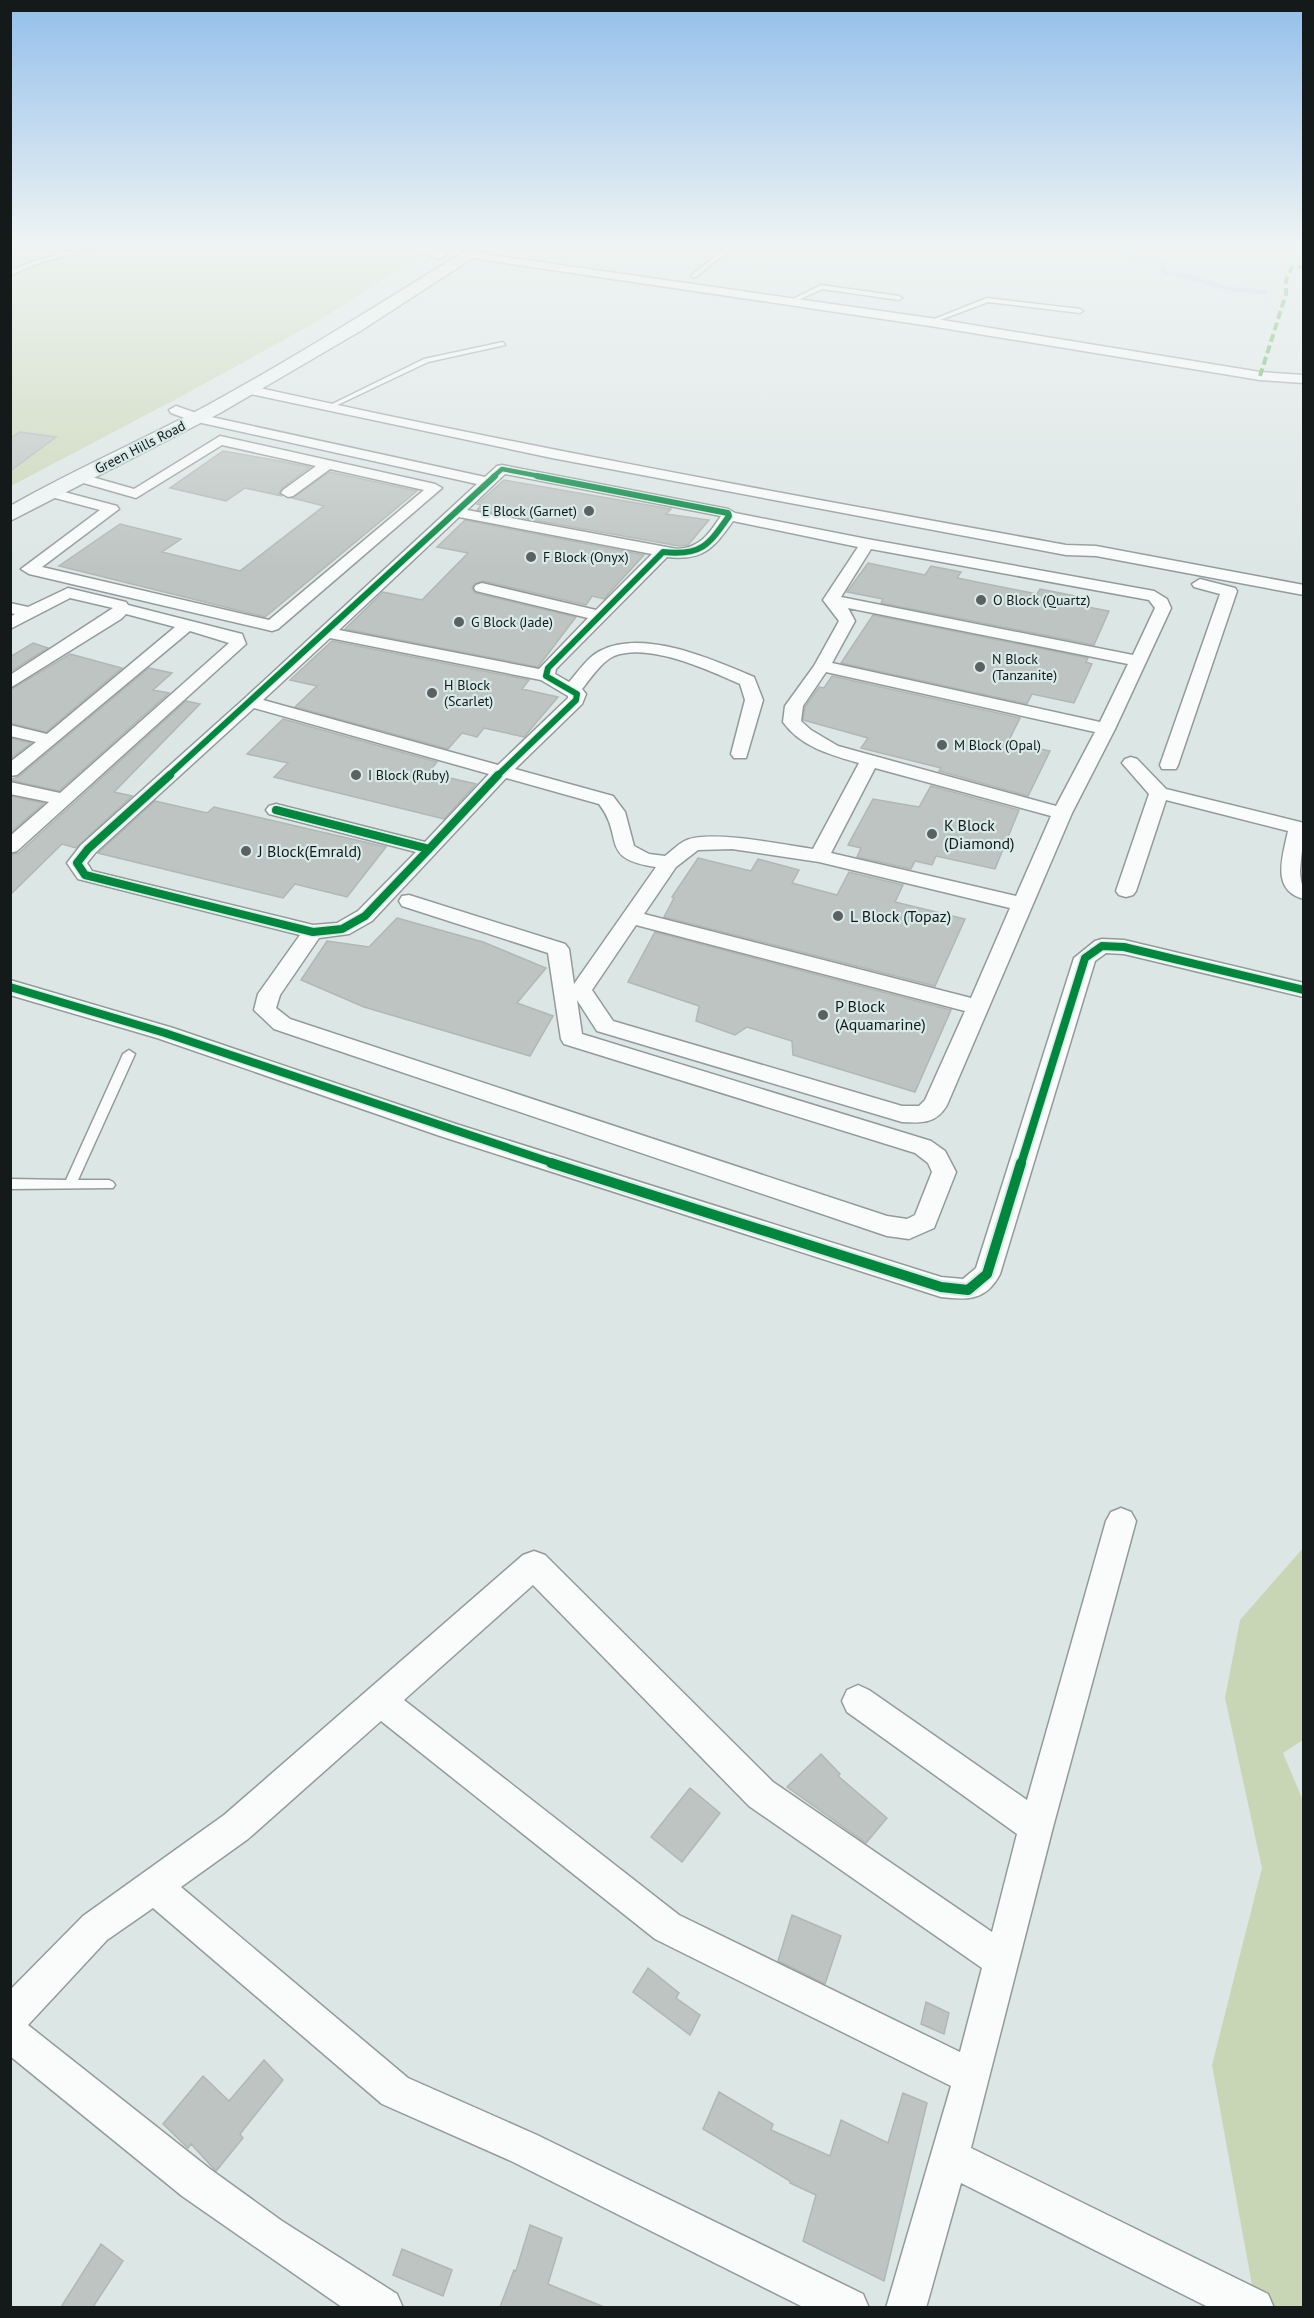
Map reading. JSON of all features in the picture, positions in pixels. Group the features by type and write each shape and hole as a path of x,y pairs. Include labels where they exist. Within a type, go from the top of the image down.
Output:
{"street":[{"name":"Green Hills Road","path":"10,514 195,410 281,354"},
{"name":"Green Hills Road","path":"10,496 195,410 246,389 307,354"},
{"path":"1127,354 1260,376 1304,379"},
{"path":"246,389 585,461 1066,550 1096,551 1304,590"},
{"path":"195,410 356,443 487,482"},
{"path":"220,440 435,488 272,626 29,568 136,494 220,440"},
{"path":"288,493 327,464"},
{"path":"479,464 722,511 728,513 729,516 867,544 1154,596 1161,602 1163,608 1106,729 1062,813 935,1105 924,1115 902,1114 605,1026 580,990 669,863 693,844 732,843 819,856 1021,904"},
{"path":"326,632 546,676 577,694 576,700 502,771 365,916 342,929 313,932 85,875 77,863 88,849 251,702 326,632 456,512 487,482 502,469"},
{"path":"78,477 136,494"},
{"path":"49,492 112,509"},
{"path":"456,512 683,555 697,553 707,547 729,516"},
{"path":"831,600 867,544"},
{"path":"1066,550 1092,561 1304,605"},
{"path":"546,676 548,669 663,552"},
{"path":"482,588 599,616"},
{"path":"1169,765 1229,591"},
{"path":"10,624 68,593 120,605 122,608 236,638 238,644 10,847"},
{"path":"831,600 1139,660"},
{"path":"831,600 841,610 846,621 822,666 794,705 792,722 805,734 832,750 1062,813"},
{"path":"10,608 30,612"},
{"path":"10,683 115,616 122,608"},
{"path":"10,771 188,625"},
{"path":"571,691 596,663 610,652 638,649 698,660 748,681 754,700 740,754"},
{"path":"822,666 1106,729"},
{"path":"251,702 606,800 614,808 619,818 621,843 630,855 648,861 669,863"},
{"path":"10,730 50,740"},
{"path":"819,856 870,760"},
{"path":"1131,763 1159,793 1301,828 1290,873 1293,886 1304,893"},
{"path":"10,788 62,799"},
{"path":"1126,891 1159,793"},
{"path":"276,810 429,849"},
{"path":"313,932 269,994 265,1010 282,1024 887,1226 909,1229 925,1221 944,1172 937,1157 923,1147 572,1039 558,949 410,901"},
{"path":"630,917 978,1008"},
{"path":"10,987 165,1033 448,1130 773,1236 941,1287 968,1290 987,1274 1085,958 1102,946 1124,947 1304,990"},
{"path":"906,2307 972,2077 1036,1827 1121,1521"},
{"path":"10,2017 95,1928 236,1827 534,1565 761,1794 1001,1960"},
{"path":"380,1701 667,1927 972,2077"},
{"path":"858,1701 1036,1827"},
{"path":"154,1886 395,2091 524,2148 849,2307"},
{"path":"10,2035 24,2043 170,2165 268,2235 383,2307"},
{"path":"949,2157 1254,2307"}],"lane":[{"path":"327,408 426,360 456,354"},
{"path":"70,1185 129,1054"},
{"path":"10,1184 109,1185"}],"green space":[{"path":"11,354 258,354 180,397 11,486"},
{"path":"1303,1548 1303,1740 1283,1753 1304,1803 1303,2307 1256,2307 1212,2065 1262,1868 1225,1698 1240,1620"}],"building":[{"path":"20,432 56,437 10,471 10,438"},
{"path":"223,451 310,467 282,488 279,494 282,496 245,488 226,501 170,488"},
{"path":"330,472 417,491 265,617 59,566 120,524 181,539 162,552 240,571 324,506 292,498"},
{"name":"E Block (Garnet)","path":"504,480 671,509 666,514 709,520 688,545 679,546 477,510 481,505 477,504"},
{"path":"465,520 644,555 604,599 592,596 586,605 483,581 474,584 472,589 475,593 576,617 538,667 345,629 383,592 422,600 468,553 437,547"},
{"name":"O Block (Quartz)","path":"868,563 925,575 931,566 961,572 957,578 1037,594 1040,589 1076,596 1072,604 1109,611 1094,645 881,603 883,599 847,592"},
{"name":"N Block (Tanzanite)","path":"873,615 1088,658 1086,662 1092,664 1074,703 1032,694 1027,704 841,663"},
{"name":"H Block (Scarlet)","path":"332,641 529,680 522,689 558,697 524,737 484,728 477,737 462,733 448,749 295,707 317,686 290,680"},
{"path":"33,643 48,648 10,672 10,657"},
{"path":"70,654 122,668 46,732 10,723 10,690"},
{"path":"149,668 172,673 153,690 169,693 59,791 10,780 18,777"},
{"name":"M Block (Opal)","path":"832,676 1020,718 1008,742 1050,751 1028,796 939,771 941,768 861,748 868,738 803,720 805,707 819,687 824,688"},
{"path":"186,701 200,704 114,792 132,796 76,848 62,844 10,895 10,855 19,853"},
{"name":"I Block (Ruby)","path":"283,719 437,762 428,773 476,784 444,819 274,777 288,763 247,754"},
{"path":"10,738 31,743 10,759"},
{"name":"K Block (Diamond)","path":"931,786 1019,810 995,869 936,856 932,865 915,861 911,869 857,857 861,848 848,845 873,799 919,807"},
{"path":"10,796 44,803 10,833"},
{"name":"J Block(Emrald)","path":"155,801 207,813 214,807 386,847 347,897 295,884 283,898 98,853"},
{"name":"L Block (Topaz)","path":"698,858 751,871 758,859 799,870 792,883 837,895 849,872 903,885 895,902 965,919 935,986 664,917 674,898 672,897"},
{"path":"397,918 483,942 546,968 517,1003 553,1016 530,1056 364,1007 301,980 327,941 369,947"},
{"name":"P Block (Aquamarine)","path":"655,932 951,1010 915,1092 793,1055 792,1041 747,1027 735,1035 696,1021 699,1006 628,982"},
{"path":"821,1754 840,1774 838,1776 887,1818 866,1843 787,1787"},
{"path":"690,1788 720,1813 682,1862 651,1837"},
{"path":"792,1915 841,1936 825,1984 778,1961"},
{"path":"648,1968 679,1993 676,1998 700,2015 690,2035 633,1992"},
{"path":"926,2002 949,2013 944,2034 921,2024"},
{"path":"264,2060 283,2080 240,2134 243,2138 216,2171 191,2144 188,2148 163,2124 203,2076 229,2101"},
{"path":"719,2092 773,2124 771,2130 830,2156 841,2120 888,2143 903,2093 927,2103 884,2281 803,2241 816,2195 790,2183 703,2129"},
{"path":"530,2225 562,2238 548,2284 604,2307 500,2307 514,2270 516,2271"},
{"path":"101,2244 123,2261 93,2307 61,2307"},
{"path":"402,2249 452,2270 443,2296 393,2275"}],"marked path":[{"path":"1260,376 1267,354"}],"cycle path":[{"path":"276,810 429,849 502,771 576,700 577,694 546,676 548,668 663,552 688,553 703,548 722,527 729,516 728,513 502,469 251,702 88,849 77,863 85,875 313,932 342,929 365,916 429,849"},
{"path":"10,987 165,1033 448,1130 941,1287 968,1290 987,1274 1085,958 1102,946 1124,947 1304,990"}],"place":[{"name":"E Block (Garnet)","path":"589,511"},
{"name":"F Block (Onyx)","path":"531,557"},
{"name":"O Block (Quartz)","path":"981,600"},
{"name":"G Block (Jade)","path":"459,622"},
{"name":"N Block (Tanzanite)","path":"980,667"},
{"name":"H Block (Scarlet)","path":"432,693"},
{"name":"M Block (Opal)","path":"942,745"},
{"name":"I Block (Ruby)","path":"356,775"},
{"name":"K Block (Diamond)","path":"932,834"},
{"name":"J Block(Emrald)","path":"246,851"},
{"name":"L Block (Topaz)","path":"838,916"},
{"name":"P Block (Aquamarine)","path":"823,1015"}]}
